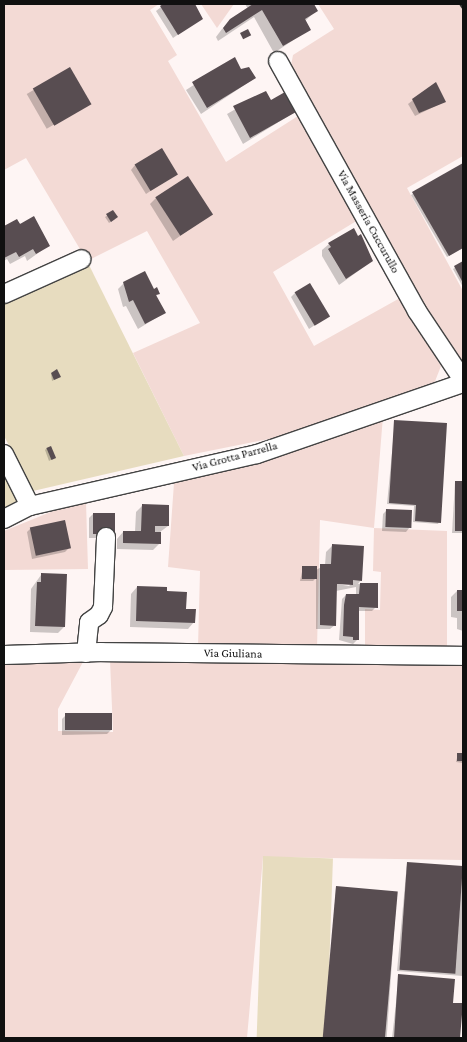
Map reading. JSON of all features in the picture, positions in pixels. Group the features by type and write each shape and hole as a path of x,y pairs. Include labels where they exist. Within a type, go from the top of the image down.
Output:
{"street":[{"name":"Via Masseria Cuccurullo","path":"278,61 417,310 463,381"},
{"path":"4,294 82,259"},
{"name":"Via Grotta Parrella","path":"4,519 30,506 257,454 463,381"},
{"path":"4,454 30,506"},
{"path":"86,653 89,622 99,615 103,607 106,537"},
{"name":"Via Giuliana","path":"4,655 86,653 463,656"}],"shaded area":[{"path":"4,4 159,4 150,10 177,55 168,61 226,162 298,116 358,220 273,272 314,346 400,298 441,366 432,389 279,437 184,456 133,353 200,323 147,231 87,261 26,158 4,170"},
{"path":"201,4 234,4 217,28"},
{"path":"318,4 463,4 463,156 407,188 463,291 463,365 417,297 290,71 293,55 334,29"},
{"path":"87,261 184,456 33,491 4,436 4,300"},
{"path":"383,416 374,528 320,520 317,649 198,647 200,571 168,567 174,483 256,462"},
{"path":"4,470 19,500 4,508"},
{"path":"86,502 88,569 4,570 4,531 63,507"},
{"path":"374,528 447,531 447,652 365,648 365,609 380,610 381,572 373,571"},
{"path":"84,660 58,709 58,731 113,732 110,660 463,661 463,860 263,857 247,1038 4,1038 4,661"},
{"path":"263,856 333,858 327,1038 257,1038"}],"building":[{"path":"163,4 195,4 203,19 178,35 160,6"},
{"path":"253,4 314,4 318,11 305,19 311,30 283,46 262,10 226,33 223,28 230,19"},
{"path":"248,29 251,35 243,39 240,33"},
{"path":"235,57 241,69 249,67 256,78 207,108 192,82"},
{"path":"70,67 92,104 54,126 33,88"},
{"path":"436,82 446,102 419,113 412,99"},
{"path":"266,91 271,100 285,92 296,112 250,138 233,106"},
{"path":"162,148 178,175 151,191 135,164"},
{"path":"463,163 463,248 449,256 412,192"},
{"path":"188,176 213,215 180,236 155,197"},
{"path":"113,210 118,217 111,222 106,214"},
{"path":"34,216 50,246 36,254 33,249 19,257 16,252 4,258 4,226 17,219 20,224"},
{"path":"354,228 358,236 361,234 373,261 346,279 328,249 331,247 328,243"},
{"path":"463,261 463,283 454,266"},
{"path":"145,271 154,289 157,287 160,294 156,295 166,313 145,324 133,300 129,302 123,282"},
{"path":"310,283 330,316 315,326 295,292"},
{"path":"57,369 61,377 54,380 51,373"},
{"path":"394,420 447,423 441,523 415,521 416,505 389,503"},
{"path":"51,446 56,458 51,460 46,448"},
{"path":"455,481 463,481 463,531 455,531"},
{"path":"142,504 169,505 169,526 155,526 155,532 161,532 161,544 123,543 123,531 141,531"},
{"path":"386,509 412,510 411,528 385,527"},
{"path":"93,513 115,513 115,534 93,534"},
{"path":"65,520 71,548 36,556 30,527"},
{"path":"332,544 364,546 362,581 353,580 353,585 337,584 336,626 320,625 320,564 331,564"},
{"path":"302,566 317,566 317,579 302,579"},
{"path":"41,573 67,574 65,627 35,626 37,582 41,582"},
{"path":"360,583 378,583 378,608 359,607 359,640 353,640 353,637 343,636 344,605 346,594 359,594"},
{"path":"137,586 167,587 167,591 187,592 186,609 196,609 195,623 136,621"},
{"path":"457,590 463,590 463,611 457,611"},
{"path":"65,713 112,713 112,730 65,730"},
{"path":"457,753 463,753 463,761 457,761"},
{"path":"407,862 463,866 455,974 399,970"},
{"path":"336,886 398,891 385,1038 323,1037"},
{"path":"398,974 455,979 453,1003 463,1003 460,1038 394,1038"}]}
